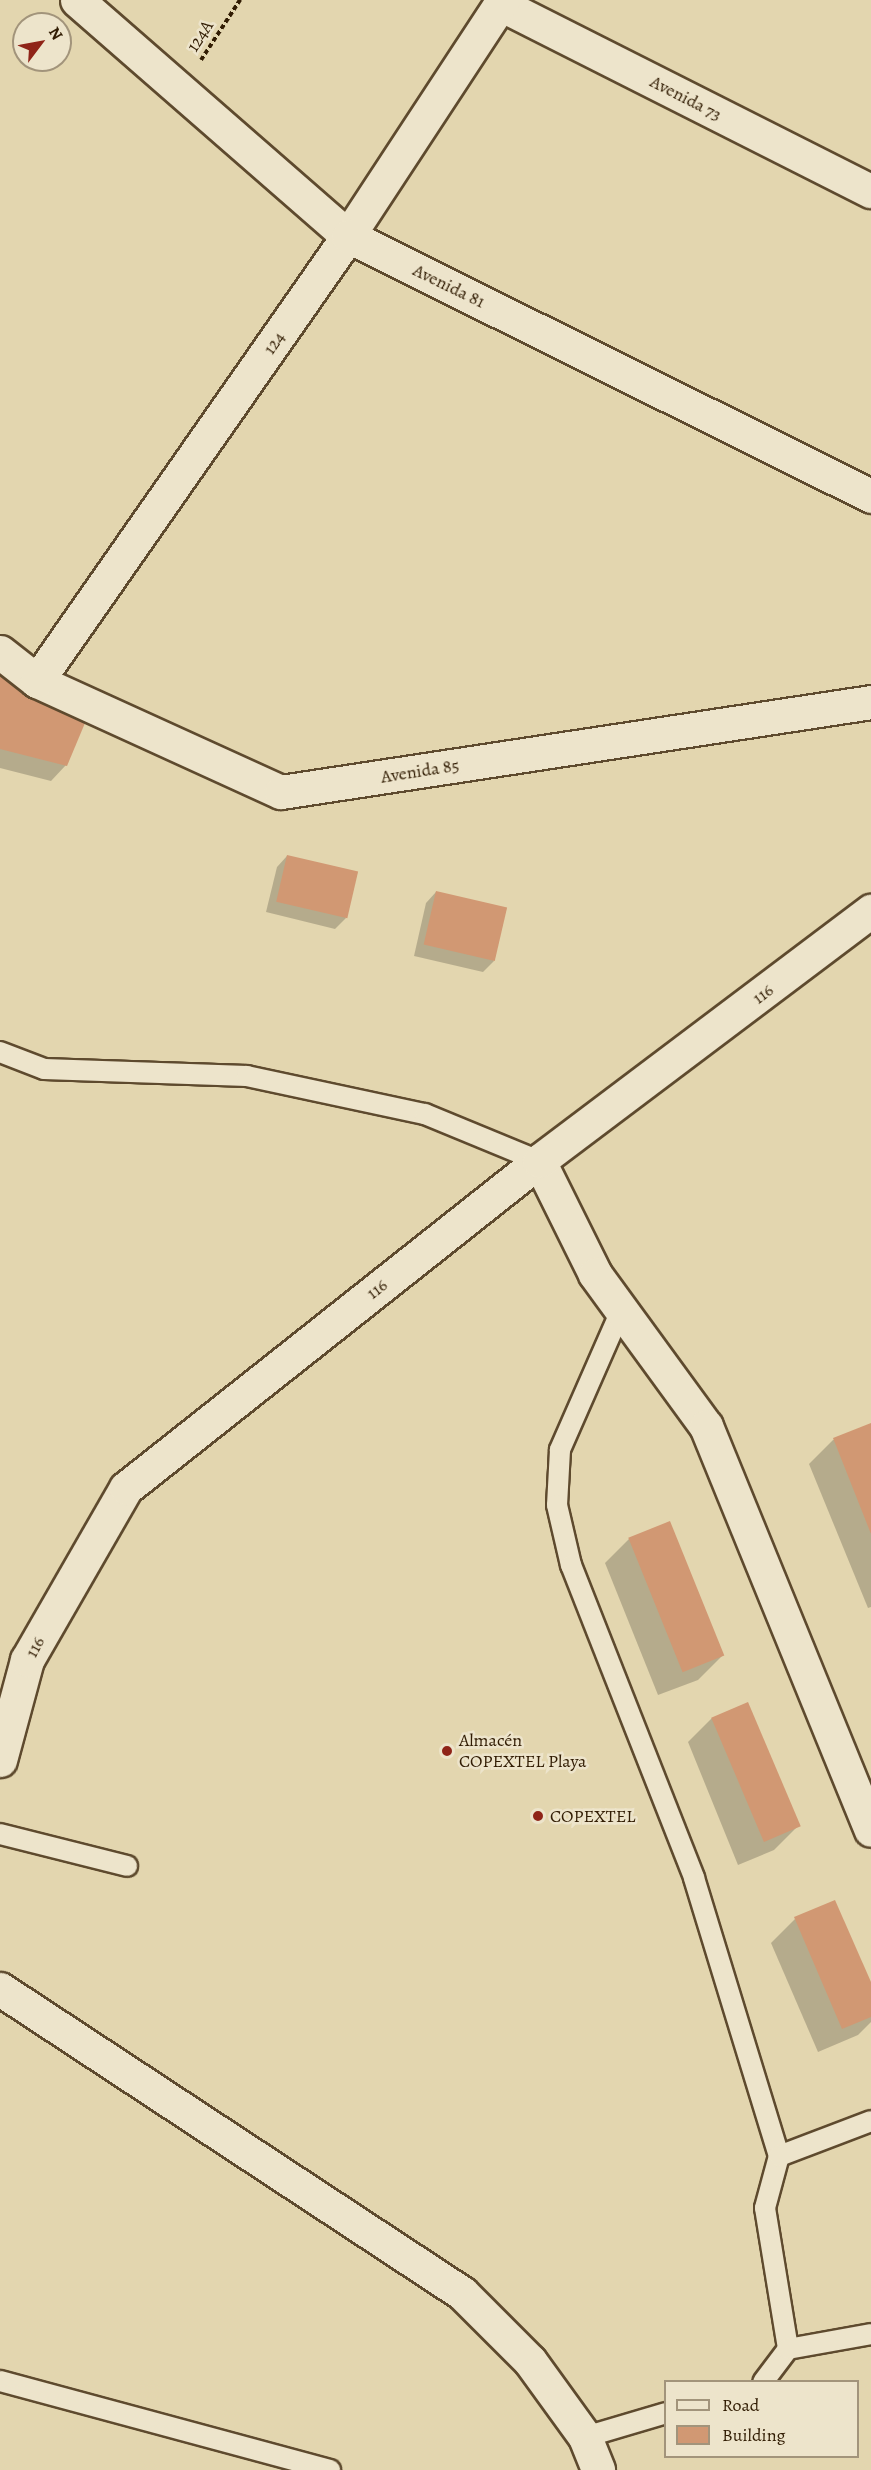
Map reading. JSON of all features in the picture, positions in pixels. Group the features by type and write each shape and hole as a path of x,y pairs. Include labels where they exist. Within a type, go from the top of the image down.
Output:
{"street":[{"name":"Avenida 81","path":"77,0 182,87 348,236 871,496"},
{"name":"Avenida 73","path":"501,2 871,191"},
{"name":"124","path":"37,681 348,236 501,2"},
{"name":"Avenida 85","path":"0,652 37,681 281,792 871,702"},
{"name":"116","path":"0,1760 27,1660 126,1488 539,1161 871,912"},
{"path":"539,1161 595,1274 706,1426 871,1830"},
{"path":"0,1989 462,2294 530,2361 585,2438 598,2470"}],"lane":[{"path":"0,1052 44,1069 247,1076 426,1114 539,1161"},
{"path":"595,1274 620,1313 560,1450 557,1505 571,1565 694,1878 779,2156 765,2208 788,2349"},
{"path":"0,1834 127,1866"},
{"path":"779,2156 871,2121"},
{"path":"765,2380 788,2349 871,2334"},
{"path":"0,2381 330,2470"},
{"path":"585,2438 664,2414"}],"path":[{"name":"124A","path":"182,87 240,0"}],"building":[{"path":"0,666 85,723 67,766 0,749"},
{"path":"287,855 358,871 347,918 276,902"},
{"path":"436,891 507,907 495,961 424,945"},
{"path":"871,1423 871,1534 833,1438"},
{"path":"670,1521 724,1655 683,1672 628,1538"},
{"path":"748,1702 801,1826 764,1842 711,1718"},
{"path":"835,1900 871,1982 871,2017 842,2029 794,1917"}],"place":[{"name":"Almacén COPEXTEL Playa","path":"447,1751"},
{"name":"COPEXTEL","path":"538,1816"}]}
